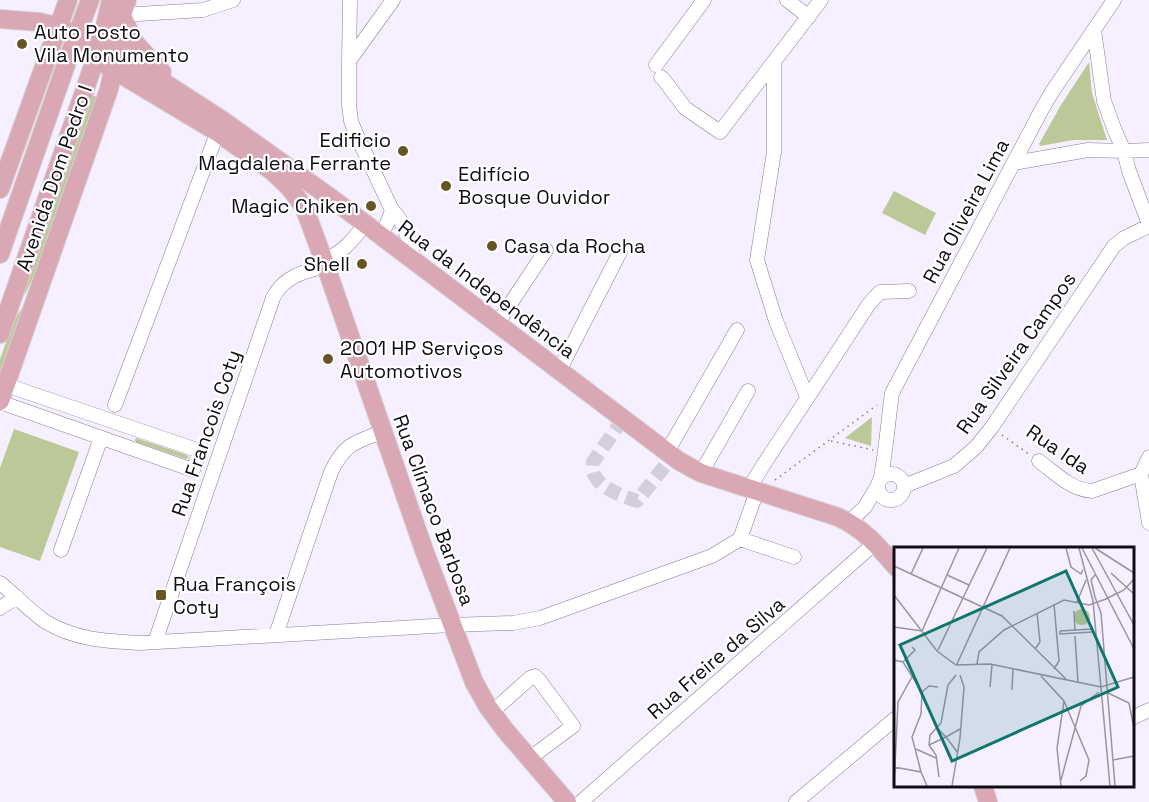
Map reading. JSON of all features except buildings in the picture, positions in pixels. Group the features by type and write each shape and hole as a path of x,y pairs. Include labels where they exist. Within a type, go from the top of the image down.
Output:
{"main road":[{"path":"0,189 68,0"},
{"name":"Avenida Dom Pedro I","path":"0,254 90,0"},
{"path":"119,4 135,44 186,96"},
{"name":"Avenida Dom Pedro I","path":"0,334 106,56 119,4"},
{"path":"0,20 39,22 58,26 106,56"},
{"name":"Avenida Dom Pedro I","path":"1,393 109,89 106,56"},
{"name":"Rua da Independência","path":"106,56 186,96 272,171 289,187 304,207"},
{"name":"Rua da Independência","path":"106,56 331,198 679,461 701,473 849,522 875,543 894,565"},
{"path":"304,207 316,198 331,198"},
{"name":"Rua Clímaco Barbosa","path":"304,207 451,625 474,682 492,712 567,802"},
{"path":"7,315 16,309 44,277"},
{"path":"983,787 988,802"}],"street":[{"path":"119,4 203,10 233,0"},
{"path":"350,0 349,105 351,121 392,210 398,215 405,229 416,263"},
{"path":"349,61 393,0"},
{"path":"704,0 658,71 685,108 720,132 821,0"},
{"path":"787,0 809,17"},
{"name":"Rua Oliveira Lima","path":"883,479 892,393 1052,92 1114,0"},
{"path":"1094,30 1104,101 1124,150 1129,171 1149,225"},
{"path":"774,62 774,152 757,260 776,321 807,397"},
{"path":"115,405 219,126"},
{"path":"1014,163 1088,150 1149,150"},
{"path":"380,236 392,210"},
{"name":"Rua Francois Coty","path":"155,642 278,288 289,278 325,264 349,245 365,225"},
{"name":"Rua Silveira Campos","path":"904,486 954,466 976,447 992,427 1114,246 1149,225"},
{"path":"497,324 546,250"},
{"path":"560,371 620,252"},
{"path":"0,583 44,621 66,631 91,639 140,643 513,623 540,618 712,556 740,539 754,490 754,480 869,304 880,292 909,291"},
{"path":"667,452 737,330"},
{"path":"701,473 748,391"},
{"path":"1,393 92,414 200,451 193,470 86,432 1,393"},
{"path":"86,432 92,414"},
{"path":"125,446 131,428"},
{"path":"276,636 338,457 346,448 382,432"},
{"path":"61,550 102,438"},
{"path":"1149,457 1141,474 1149,523"},
{"name":"Rua Ida","path":"1038,461 1069,483 1085,490 1092,490 1141,474"},
{"path":"849,522 865,507 883,479 898,475 901,478 904,490 899,497 865,507"},
{"path":"883,479 880,494 887,500"},
{"path":"740,539 794,556"},
{"name":"Rua Freire da Silva","path":"582,802 875,543"},
{"path":"0,608 17,597"},
{"path":"492,712 530,678 535,676 539,680 573,726 530,758"},
{"path":"1134,717 1149,710"},
{"path":"796,802 894,720"}],"path":[{"path":"775,497 773,482 892,393"},
{"name":"Rua Ida","path":"992,427 1038,461"},
{"path":"830,440 886,452"}],"green space":[{"path":"1089,62 1092,93 1107,140 1073,140 1040,146 1039,144 1061,105"},
{"path":"92,95 97,97 37,270 24,294"},
{"path":"894,191 936,213 925,235 882,213"},
{"path":"30,296 0,375 0,359 14,320"},
{"path":"872,417 871,446 845,438"},
{"path":"14,429 79,452 40,561 0,547 0,468"},
{"path":"136,438 184,454 188,458 136,442"}],"tunnel":[{"path":"623,419 593,462 595,477 600,483 614,492 637,501 672,457"}],"place":[{"name":"Auto Posto Vila Monumento","path":"22,44"},
{"name":"Edificio Magdalena Ferrante","path":"403,151"},
{"name":"Edifício Bosque Ouvidor","path":"446,186"},
{"name":"Magic Chiken","path":"371,206"},
{"name":"Casa da Rocha","path":"492,246"},
{"name":"Shell","path":"362,264"},
{"name":"2001 HP Serviços Automotivos","path":"328,359"},
{"name":"Rua François Coty","path":"161,595"}]}
